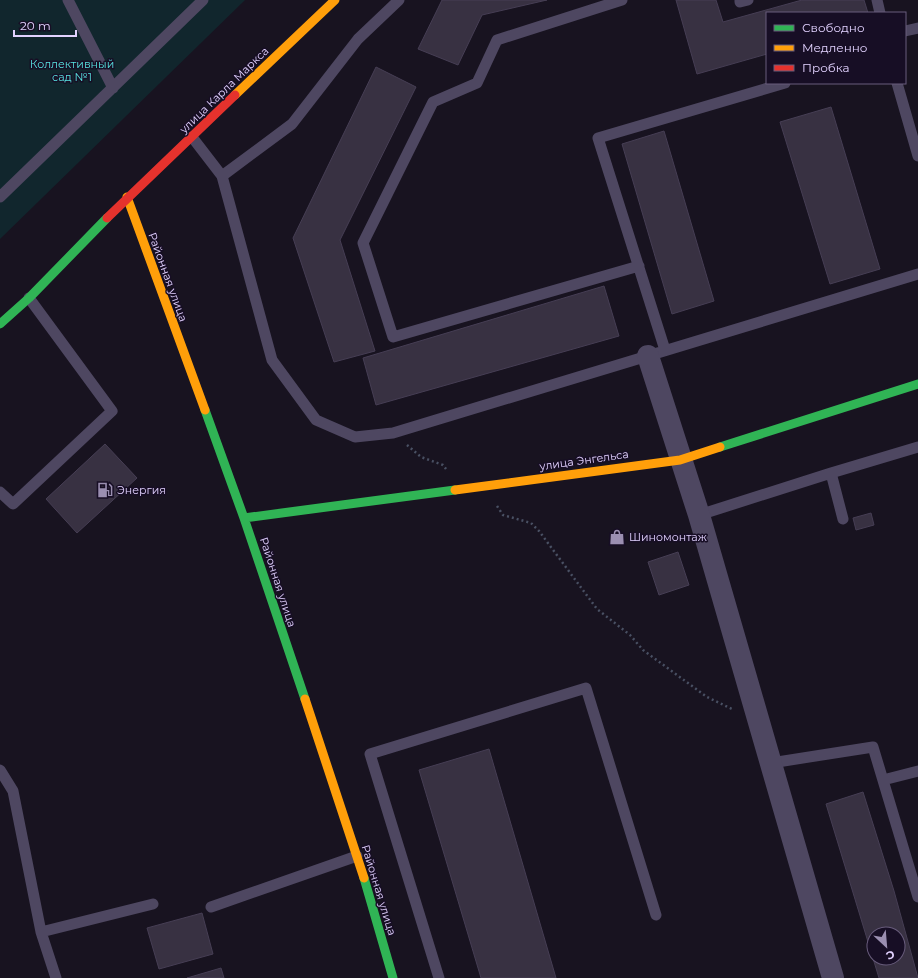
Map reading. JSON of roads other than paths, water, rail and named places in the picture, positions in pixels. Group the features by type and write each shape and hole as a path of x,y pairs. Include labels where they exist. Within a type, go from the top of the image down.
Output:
{"main road":[{"name":"улица Карла Маркса","path":"0,324 29,298 127,197 335,0"},
{"name":"Районная улица","path":"127,197 244,518 357,856 393,978"},
{"name":"улица Энгельса","path":"244,518 680,460 918,384"}],"street":[{"path":"657,353 680,460 699,516 833,978"}],"lane":[{"path":"68,0 113,88"},
{"path":"0,198 202,0"},
{"path":"222,176 292,124 358,39 399,0"},
{"path":"622,0 497,40 477,83 433,102 362,243 393,337 639,266"},
{"path":"740,0 740,2 748,0"},
{"path":"877,0 880,12"},
{"path":"906,31 918,28"},
{"path":"657,353 639,266 598,138 782,84"},
{"path":"897,84 918,156"},
{"path":"907,121 918,118"},
{"path":"192,137 222,176 272,360 316,420 355,437 393,433 918,274"},
{"path":"0,492 12,504 112,411 29,298"},
{"path":"699,516 831,473 918,447"},
{"path":"831,473 843,519"},
{"path":"439,978 370,754 586,688 656,915"},
{"path":"771,763 873,747 918,897"},
{"path":"0,770 13,791 41,932 56,978"},
{"path":"883,780 918,771"},
{"path":"211,907 357,856"},
{"path":"41,932 153,904"}],"place":[{"name":"Энергия","path":"105,490"},
{"name":"Шиномонтаж","path":"617,537"}],"park label":[{"name":"Коллективный сад №1","path":"72,70"}]}
